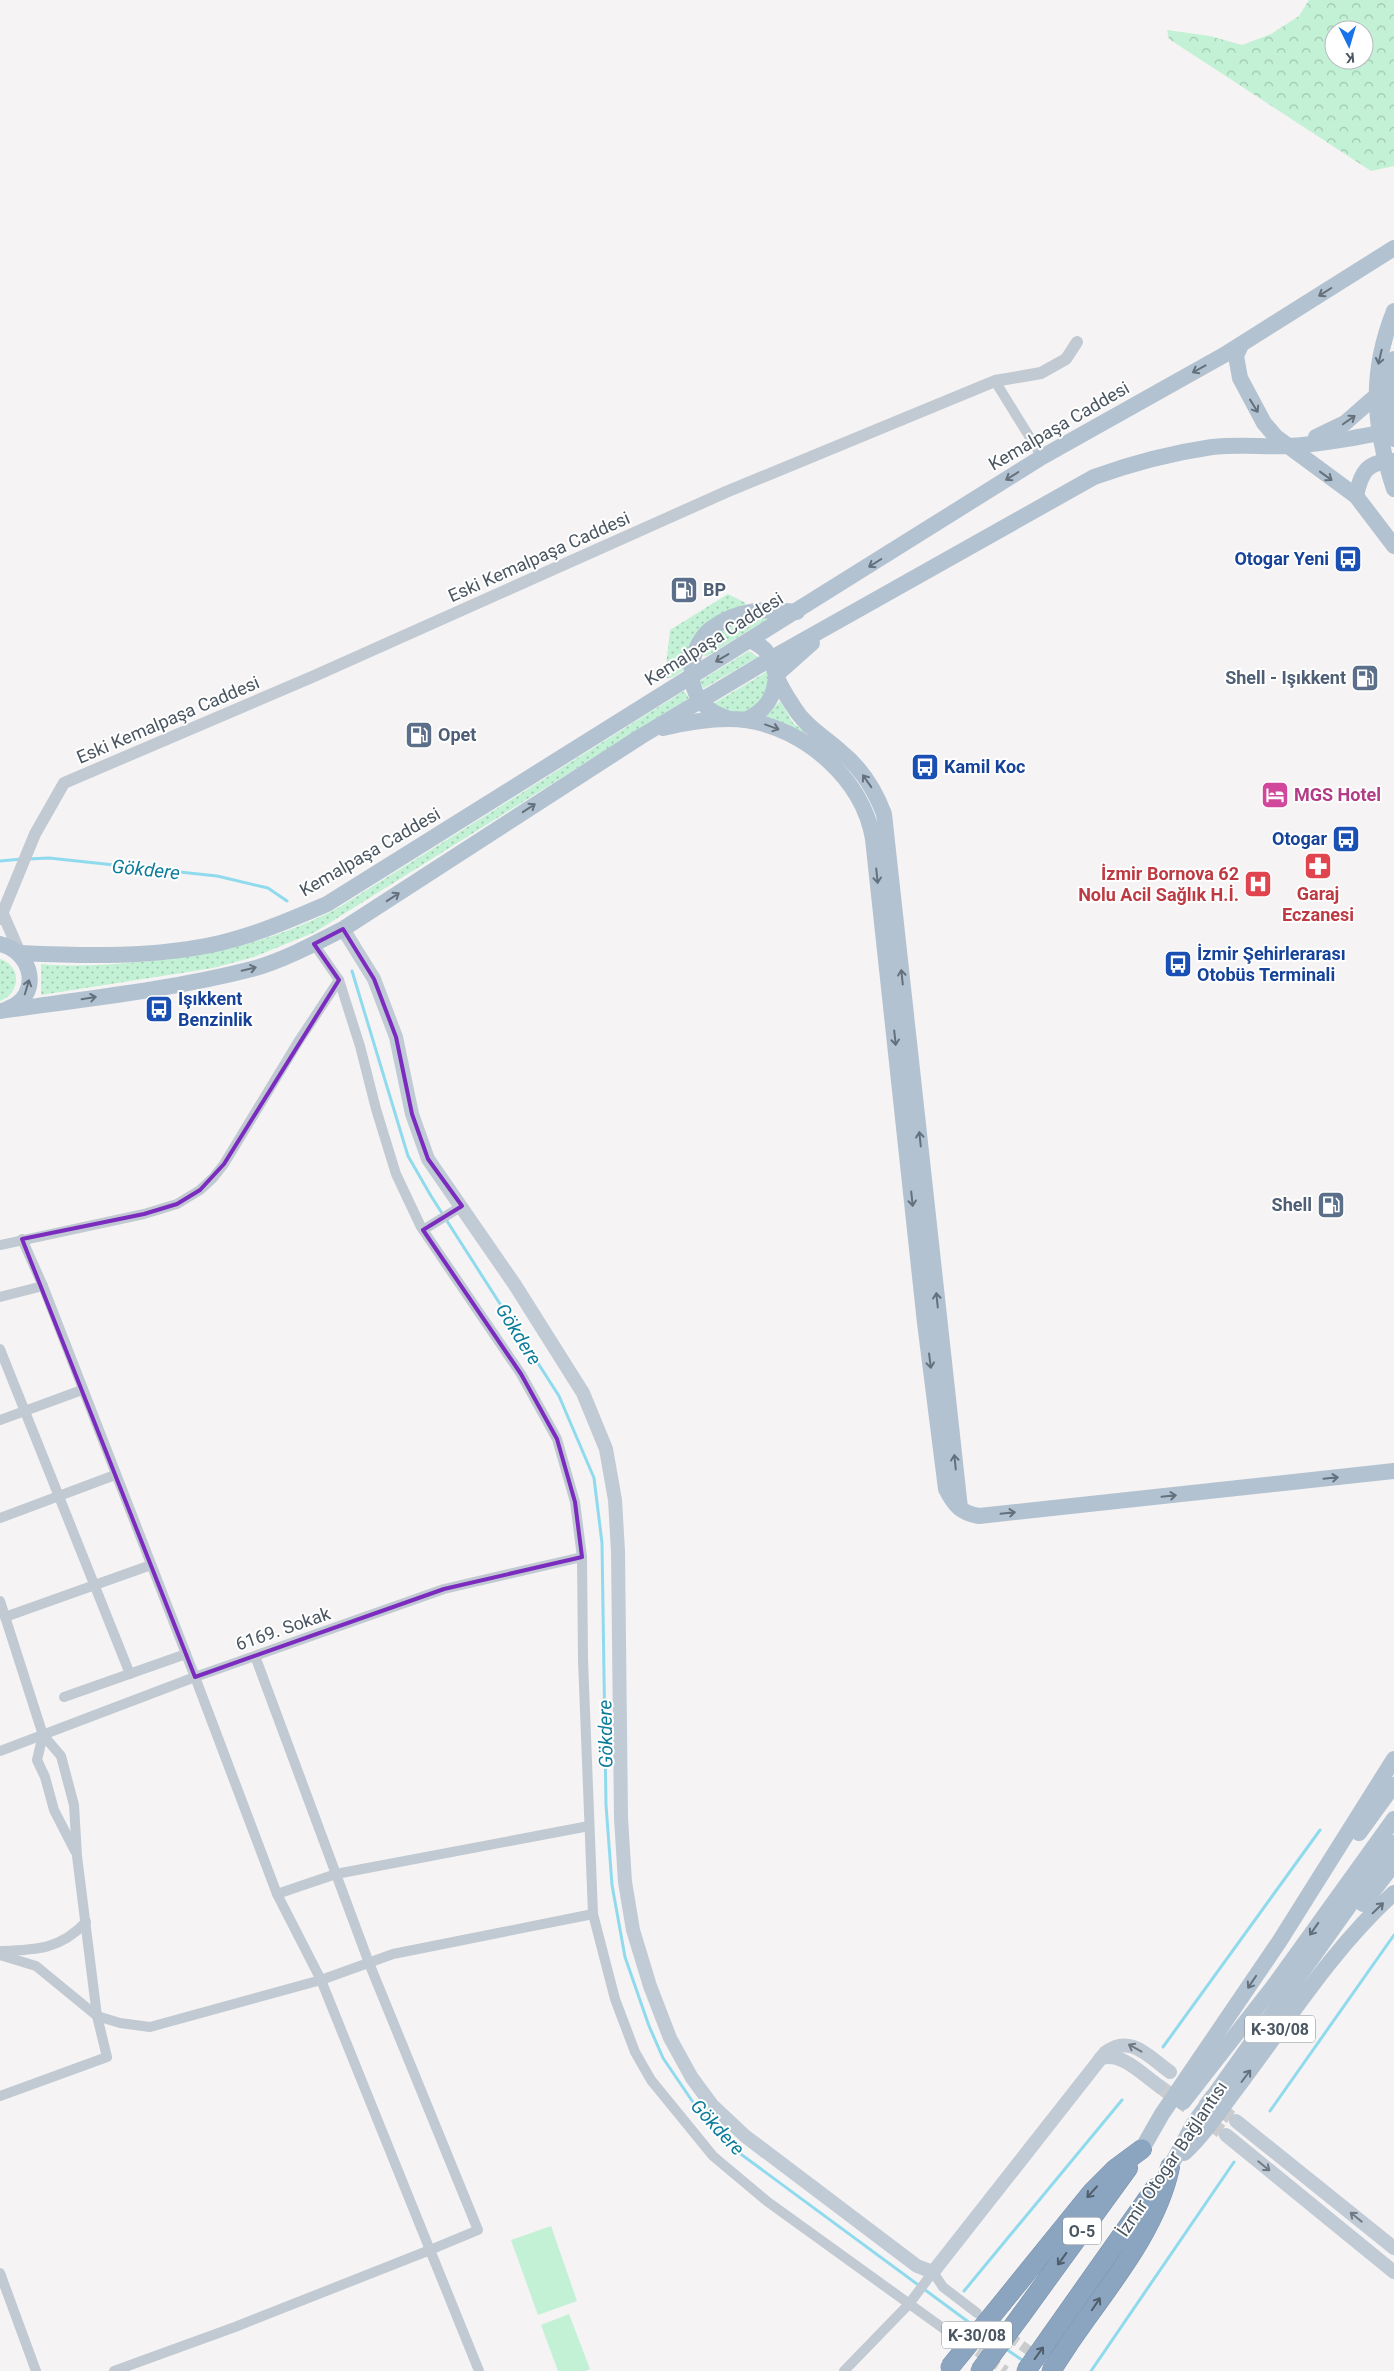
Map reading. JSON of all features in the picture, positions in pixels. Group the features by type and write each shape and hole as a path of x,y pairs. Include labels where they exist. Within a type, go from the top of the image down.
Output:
{"highway":[{"name":"K-30/08","path":"948,2369 1092,2192 1115,2169 1142,2149"},
{"name":"İzmir Otogar Bağlantısı","path":"980,2371 1142,2149"},
{"name":"K-30/08","path":"1050,2371 1146,2226 1161,2198 1170,2167"},
{"name":"İzmir Otogar Bağlantısı","path":"1026,2371 1170,2167"}],"main road":[{"name":"Kemalpaşa Caddesi","path":"20,953 127,955 220,943 275,927 328,904 1042,457 1241,344 1367,267 1394,248"},
{"path":"1367,267 1394,259"},
{"path":"1394,311 1386,330 1377,371 1375,408 1383,453 1394,489"},
{"path":"1241,344 1236,356 1237,366 1245,390 1271,432 1356,496 1394,546"},
{"path":"1394,359 1390,400 1394,439"},
{"path":"1288,446 1324,434 1345,423 1372,401 1394,377"},
{"path":"1,1011 168,986 254,969 314,944 343,929 700,700 1094,476 1147,459 1173,453 1214,447 1288,446 1354,438 1394,430"},
{"path":"1356,496 1364,471 1376,464 1394,461"},
{"path":"797,612 769,609 750,611 728,619 711,629 698,643 692,662 692,676 700,700 716,715 782,731 820,754 847,781 869,820 873,838 925,1323 946,1489 954,1504 960,1510 979,1516 1394,1471"},
{"path":"776,675 838,621"},
{"path":"640,737 671,726 737,720 759,714 769,703 776,690 776,675 772,658 766,649 750,640"},
{"path":"776,675 803,720 858,768 874,792 884,814 960,1510"},
{"path":"343,929 374,979 396,1037 412,1114 428,1159 515,1285 583,1393 606,1449 615,1500 618,1551 621,1818 625,1882 634,1930 647,1977 670,2038 692,2078 712,2105 745,2136 917,2266 933,2272 1100,2059 1110,2049 1125,2044 1134,2046 1170,2072"},
{"path":"0,944 11,947 20,953 29,972 29,982 20,1001 12,1007 1,1011"},
{"name":"K-30/08","path":"1142,2149 1162,2114 1279,1942 1394,1759"},
{"path":"1279,1942 1394,1785"},
{"path":"1285,1996 1394,1819"},
{"path":"1142,2149 1285,1996 1394,1843"},
{"path":"1285,1996 1312,1975 1332,1945 1394,1864"},
{"name":"K-30/08","path":"1170,2167 1204,2132 1285,1996 1394,1893"},
{"path":"1100,2059 1108,2056 1118,2059 1159,2086"},
{"path":"1236,2121 1394,2248"},
{"path":"1226,2136 1394,2272"}],"street":[{"name":"Eski Kemalpaşa Caddesi","path":"2,916 35,834 64,783 312,677 726,492 995,381 1041,373 1066,359 1076,342"},
{"path":"995,381 1042,457"},
{"path":"2,916 20,953"},
{"path":"314,944 339,980 396,1174 423,1230 521,1374 557,1439 575,1502 582,1557 583,1660 593,1914 615,1999 635,2052 652,2080 686,2125 713,2156 768,2202 958,2338"},
{"path":"0,1244 144,1214 177,1204 200,1190 224,1164 298,1042 339,980"},
{"path":"423,1230 462,1206"},
{"path":"22,1239 43,1286 277,1894 321,1980 479,2371"},
{"path":"0,1297 43,1286"},
{"path":"0,1350 130,1674"},
{"path":"0,1420 82,1390"},
{"path":"0,1518 115,1475"},
{"name":"6169. Sokak","path":"0,1751 195,1677 444,1589 582,1557"},
{"path":"5,1617 151,1565"},
{"path":"0,1601 43,1735 61,1756 74,1805 78,1856 97,2016 107,2057 0,2096"},
{"path":"64,1697 186,1654"},
{"path":"114,2371 235,2327 478,2230 368,1963 255,1656"},
{"path":"43,1735 37,1760 45,1777 54,1810 78,1856"},
{"path":"277,1894 336,1874 589,1826"},
{"path":"0,1955 36,1966 97,2016 120,2023 150,2027 321,1980 393,1954 593,1914"},
{"path":"0,1951 43,1949 73,1936 86,1922"},
{"path":"844,2371 909,2304 933,2272 943,2287 977,2313"},
{"path":"0,2273 36,2371"}],"highlighted area":[{"path":"343,929 374,979 396,1037 412,1114 428,1159 462,1206 423,1230 521,1374 557,1439 575,1502 582,1557 444,1589 195,1677 22,1239 144,1214 177,1204 200,1190 224,1164 339,980 314,944"}],"green space":[{"path":"1309,0 1394,0 1394,166 1371,171 1169,39 1167,30 1210,36 1242,45 1271,34 1299,16"},
{"path":"728,594 746,603 741,611 732,612 692,662 674,677 667,678 665,675 670,630"},
{"path":"771,617 707,656 702,655 702,645 733,620"},
{"path":"749,651 758,657 704,688 702,687 700,681"},
{"path":"768,671 767,685 762,699 751,709 734,714 711,705"},
{"path":"684,691 689,698 315,932 254,957 213,968 41,995 41,964 103,965 192,956 266,938 314,920 338,908"},
{"path":"780,701 793,723 807,733 805,735 769,720 765,716"},
{"path":"0,959 12,967 16,980 12,992 0,1001"},
{"path":"551,2226 577,2301 538,2315 511,2240"},
{"path":"569,2314 590,2369 586,2371 558,2371 541,2325"}],"waterway":[{"name":"Gökdere","path":"28,859 49,858 217,876 268,888 287,901"},
{"name":"Gökdere","path":"0,861 22,859"},
{"name":"Gökdere","path":"352,971 408,1156 431,1196 559,1396 594,1478 602,1543 606,1805 612,1885 625,1957 649,2026 663,2058 701,2114 742,2155 974,2326"},
{"path":"1163,2047 1320,1830"},
{"path":"1270,2111 1394,1935"},
{"path":"964,2291 1122,2100"},
{"path":"1091,2371 1234,2162"},
{"name":"Gökdere","path":"1006,2349 1025,2362"}],"tunnel":[{"path":"1186,2084 1236,2121"},
{"path":"1159,2086 1226,2135"},
{"path":"985,2319 1056,2370"},
{"path":"965,2343 1006,2371"}],"place":[{"name":"Otogar Yeni","path":"1348,559"},
{"name":"BP","path":"684,590"},
{"name":"Shell - Işıkkent","path":"1365,678"},
{"name":"Opet","path":"419,735"},
{"name":"Kamil Koc","path":"925,767"},
{"name":"MGS Hotel","path":"1275,795"},
{"name":"Otogar","path":"1346,839"},
{"name":"Garaj Eczanesi","path":"1318,866"},
{"name":"İzmir Bornova 62 Nolu Acil Sağlık H.İ.","path":"1258,884"},
{"name":"İzmir Şehirlerarası Otobüs Terminali","path":"1178,964"},
{"name":"Işıkkent Benzinlik","path":"159,1009"},
{"name":"Shell","path":"1331,1205"}]}
